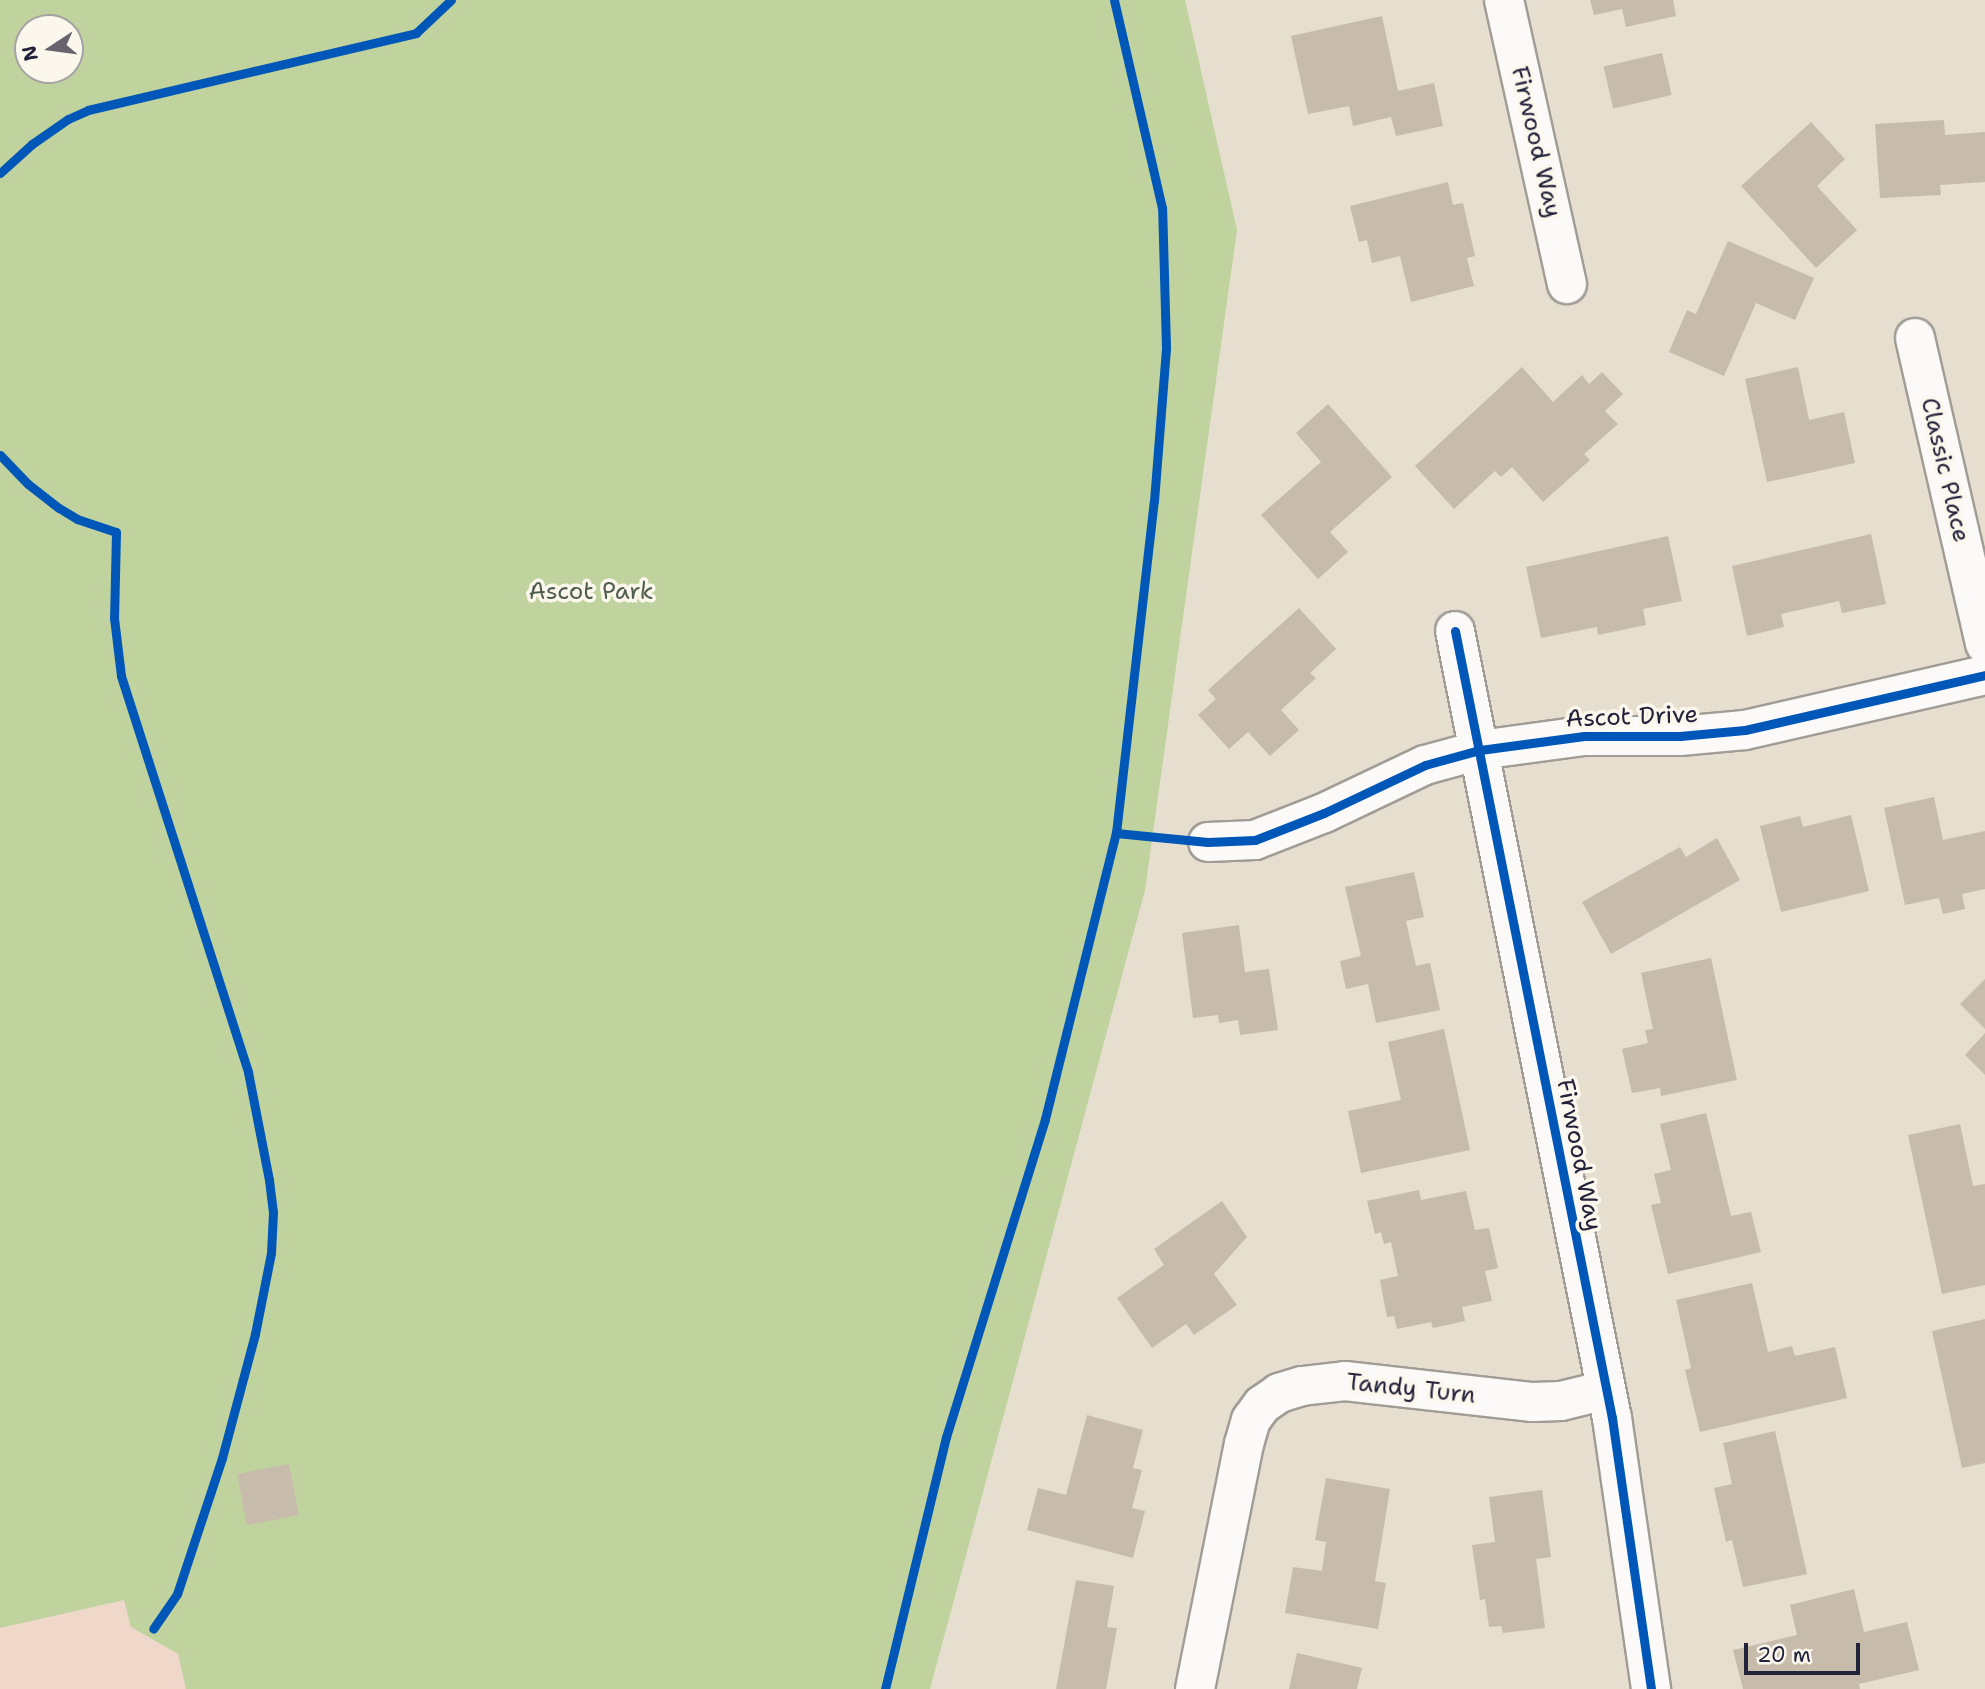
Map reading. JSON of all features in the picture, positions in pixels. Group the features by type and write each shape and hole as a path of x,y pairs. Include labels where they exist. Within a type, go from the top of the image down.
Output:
{"street":[{"name":"Firwood Way","path":"1504,0 1567,284"},
{"name":"Classic Place","path":"1915,338 1985,644"},
{"name":"Firwood Way","path":"1455,631 1606,1390 1651,1689"},
{"name":"Ascot Drive","path":"1209,842 1255,840 1324,813 1425,765 1480,750 1584,736 1680,736 1745,730 1985,675"},
{"name":"Tandy Turn","path":"1195,1689 1244,1444 1251,1420 1262,1405 1279,1393 1302,1386 1345,1381 1533,1402 1561,1401 1606,1390"}],"shaded area":[{"path":"125,1600 131,1627 178,1654 186,1689 0,1689 0,1628"}],"green space":[{"name":"Ascot Park","path":"0,0 1185,0 1237,230 1145,890 930,1689 186,1689 178,1654 131,1627 124,1600 0,1628"}],"building":[{"path":"1590,0 1673,0 1676,16 1626,27 1622,9 1594,15"},
{"path":"1382,16 1398,91 1434,83 1443,126 1396,136 1391,117 1353,126 1349,106 1308,114 1291,36"},
{"path":"1662,53 1672,95 1613,108 1604,66"},
{"path":"1944,120 1945,135 1985,132 1985,182 1940,185 1941,195 1880,198 1875,124"},
{"path":"1811,122 1845,159 1817,186 1857,230 1816,268 1741,186"},
{"path":"1448,182 1453,205 1463,203 1475,256 1467,258 1474,286 1411,302 1400,256 1372,263 1367,240 1359,242 1350,206"},
{"path":"1728,241 1814,278 1795,320 1756,303 1724,376 1669,352 1687,310 1696,314"},
{"path":"1522,367 1553,402 1582,375 1589,384 1602,372 1623,394 1605,411 1618,424 1584,454 1590,460 1543,502 1512,467 1501,477 1495,471 1454,509 1415,466"},
{"path":"1798,367 1809,420 1844,412 1855,463 1767,482 1745,379"},
{"path":"1328,404 1392,477 1330,532 1348,552 1318,579 1261,515 1321,462 1296,433"},
{"path":"1871,534 1886,604 1842,613 1839,601 1781,614 1784,627 1747,636 1732,566"},
{"path":"1668,536 1682,601 1643,609 1646,625 1598,635 1597,627 1541,638 1526,567"},
{"path":"1299,608 1336,649 1310,673 1316,678 1281,710 1299,730 1270,756 1248,732 1229,749 1198,715 1216,699 1208,690"},
{"path":"1934,797 1943,840 1985,831 1985,889 1962,894 1965,909 1943,914 1939,898 1905,905 1884,808"},
{"path":"1851,815 1869,891 1781,912 1760,826 1800,816 1803,827"},
{"path":"1717,838 1740,880 1611,954 1582,902 1680,847 1686,857"},
{"path":"1414,872 1424,917 1406,921 1416,966 1430,963 1440,1010 1376,1023 1368,984 1346,989 1340,961 1361,956 1345,887"},
{"path":"1239,925 1245,972 1269,969 1278,1030 1240,1035 1238,1020 1219,1023 1218,1015 1193,1018 1182,933"},
{"path":"1711,958 1737,1080 1661,1096 1660,1088 1632,1093 1622,1049 1648,1043 1645,1030 1653,1029 1641,973"},
{"path":"1985,979 1985,1029 1960,1004"},
{"path":"1444,1029 1470,1150 1361,1173 1348,1111 1401,1100 1388,1042"},
{"path":"1985,1033 1985,1075 1965,1055"},
{"path":"1706,1113 1731,1216 1751,1212 1761,1252 1668,1274 1651,1205 1661,1203 1654,1174 1671,1170 1660,1124"},
{"path":"1960,1124 1973,1186 1985,1184 1985,1285 1942,1294 1908,1135"},
{"path":"1419,1190 1421,1200 1466,1191 1475,1230 1489,1228 1498,1268 1485,1271 1492,1301 1462,1307 1465,1321 1433,1328 1431,1322 1397,1329 1394,1316 1387,1317 1380,1280 1398,1276 1391,1242 1384,1244 1381,1232 1375,1234 1367,1201"},
{"path":"1222,1201 1247,1237 1214,1274 1237,1305 1194,1335 1186,1324 1152,1348 1117,1298 1164,1265 1154,1249"},
{"path":"1752,1283 1768,1352 1792,1346 1795,1356 1835,1347 1847,1398 1700,1432 1685,1370 1691,1368 1676,1300"},
{"path":"1985,1319 1985,1463 1962,1468 1932,1331"},
{"path":"1087,1415 1143,1430 1133,1468 1142,1470 1132,1508 1145,1511 1133,1558 1027,1530 1038,1488 1066,1495"},
{"path":"1775,1431 1807,1574 1743,1587 1732,1540 1726,1542 1714,1488 1732,1484 1723,1443"},
{"path":"289,1464 299,1515 247,1525 237,1474"},
{"path":"1326,1478 1390,1489 1375,1581 1386,1583 1378,1629 1285,1613 1293,1567 1322,1571 1326,1542 1315,1540"},
{"path":"1542,1490 1551,1557 1536,1559 1545,1628 1503,1633 1501,1626 1489,1627 1485,1599 1480,1600 1472,1545 1495,1542 1489,1497"},
{"path":"1076,1580 1114,1586 1107,1627 1117,1628 1106,1689 1056,1689"},
{"path":"1854,1589 1864,1632 1907,1622 1919,1670 1859,1684 1860,1689 1743,1689 1733,1650 1797,1635 1790,1605"},
{"path":"1297,1653 1362,1668 1357,1689 1289,1689"}],"cycle path":[{"path":"0,173 32,144 68,119 88,110 416,33 451,0"},
{"path":"885,1689 946,1437 1045,1119 1116,833 1154,501 1166,347 1162,208 1114,0"},
{"path":"0,455 28,484 59,508 77,519 116,532 114,618 121,676 248,1072 269,1180 273,1212 271,1253 255,1334 222,1458 177,1594 153,1629"},
{"path":"1455,631 1612,1418 1651,1689"},
{"path":"1116,833 1208,842 1255,840 1324,813 1425,765 1480,750 1584,736 1680,736 1745,730 1985,675"}]}
